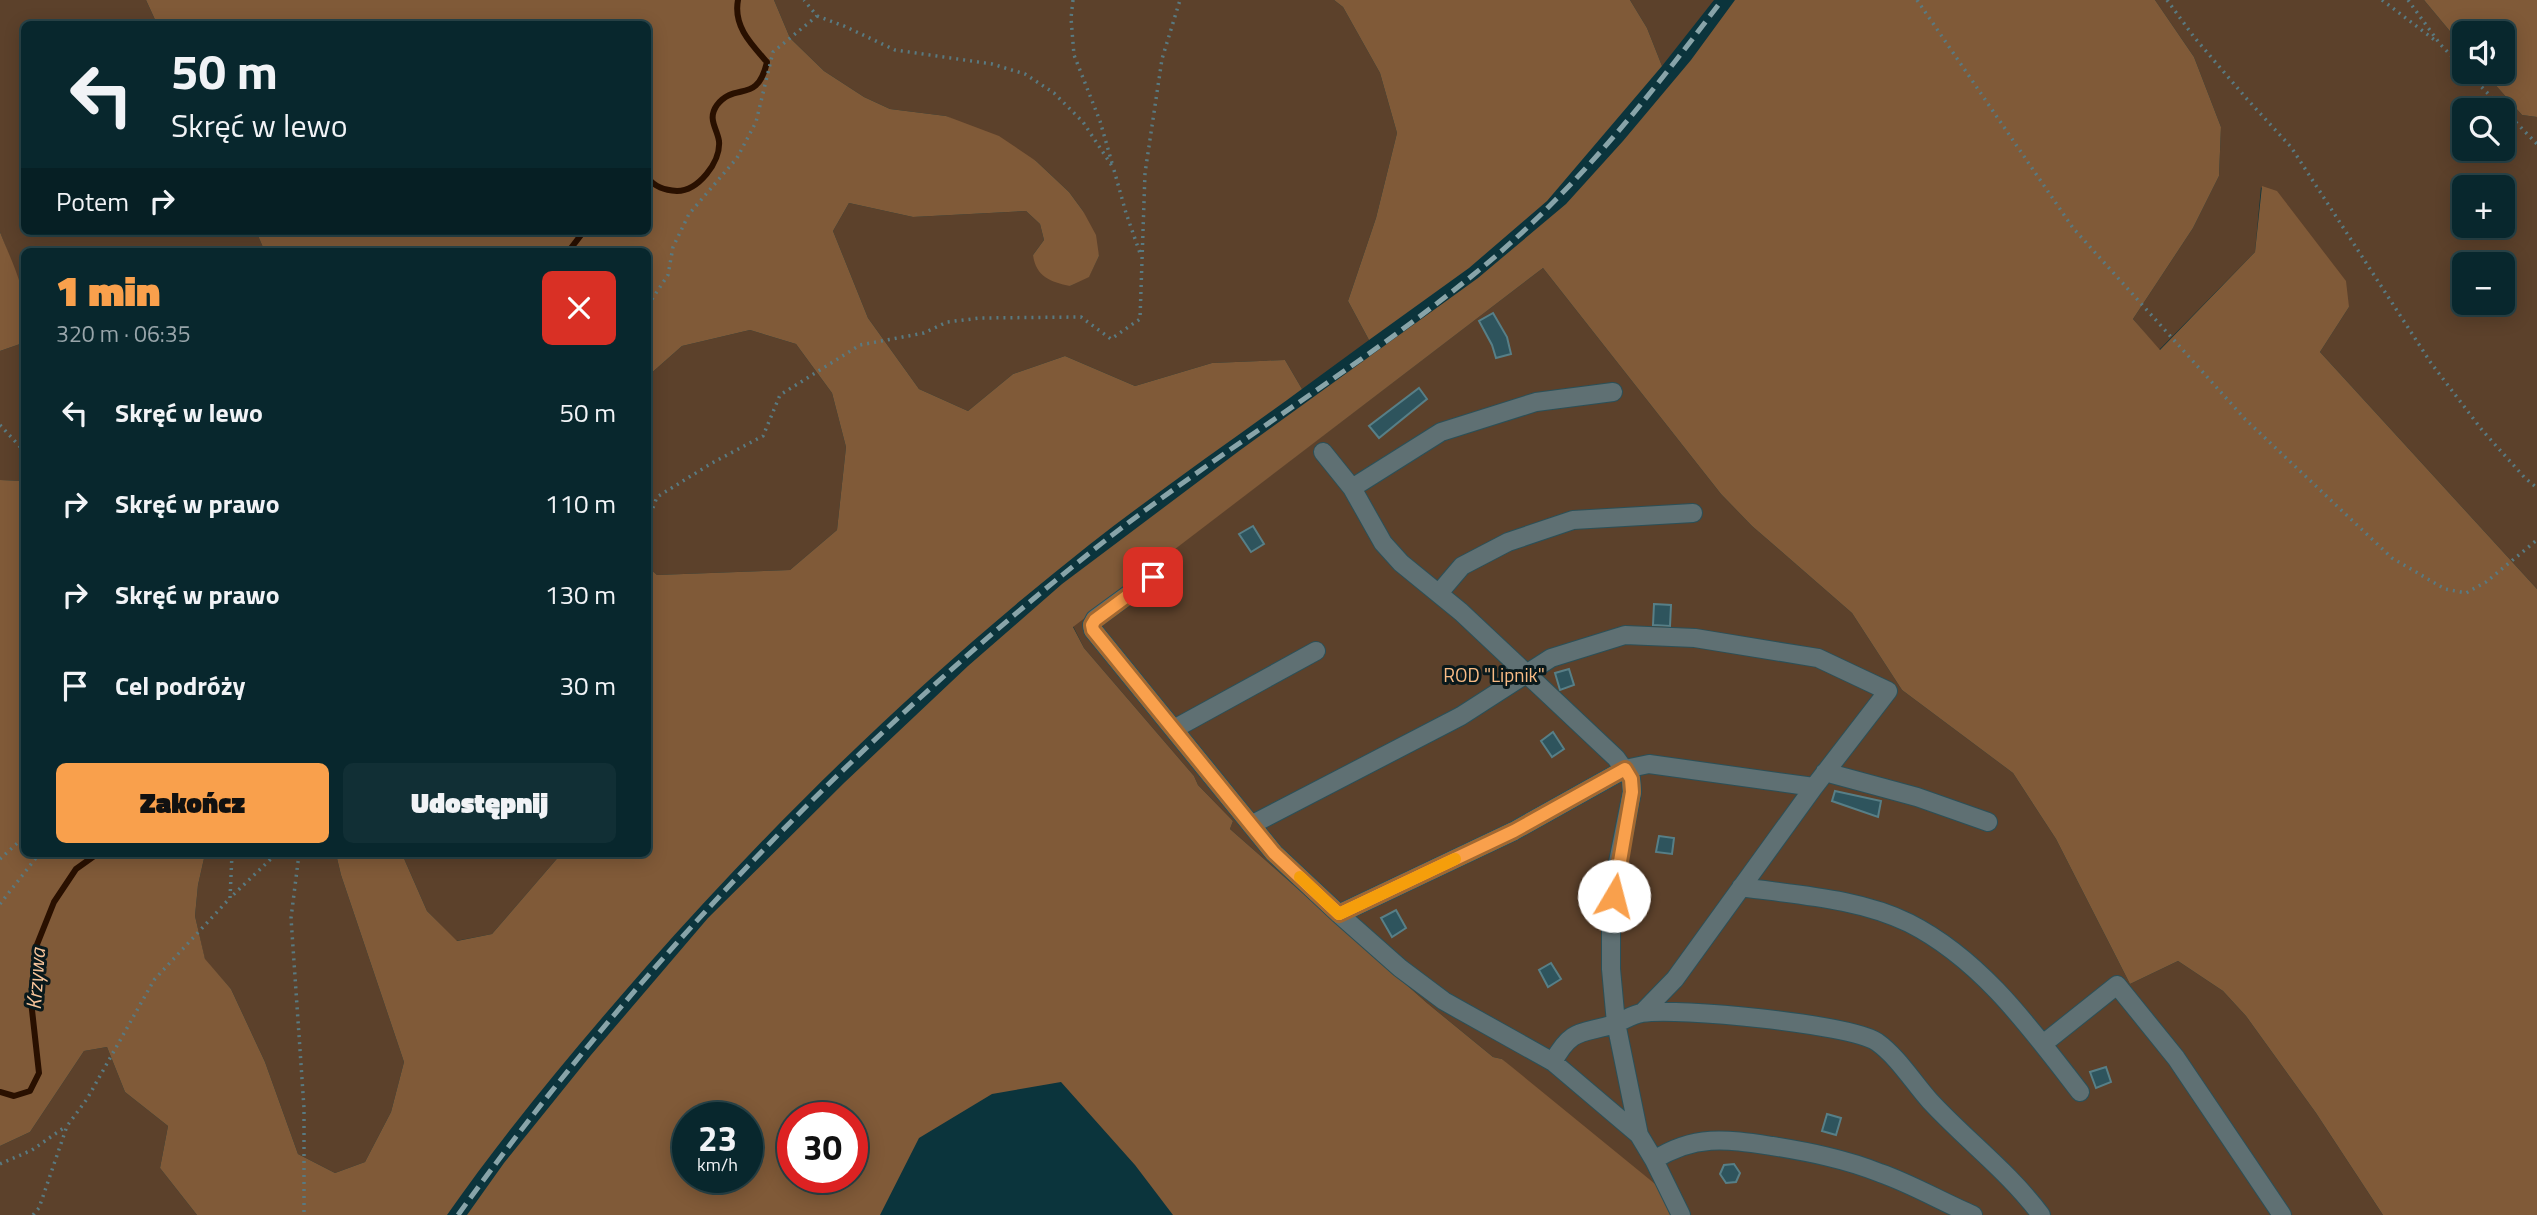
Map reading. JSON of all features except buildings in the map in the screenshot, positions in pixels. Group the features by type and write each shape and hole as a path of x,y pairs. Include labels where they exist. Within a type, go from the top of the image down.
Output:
{"street":[{"path":"1352,488 1441,432 1536,402 1613,391"},
{"path":"1323,452 1352,488 1383,543 1401,563 1439,593 1525,673 1625,769 1631,779 1632,792 1616,872 1611,920 1611,969 1616,1023 1639,1135"},
{"path":"1439,593 1462,566 1508,542 1573,520 1693,513"},
{"path":"1173,562 1095,620 1093,630 1274,853 1400,968 1444,1001 1553,1062 1639,1135 1681,1215"},
{"path":"1251,824 1461,716 1551,658 1625,635 1695,638 1818,658 1888,691 1825,772 1675,979 1642,1013"},
{"path":"1174,729 1315,651"},
{"path":"1339,914 1514,831 1625,769 1649,764 1814,787"},
{"path":"1825,772 1917,797 1988,822"},
{"path":"1741,887 1834,901 1909,923 1972,965 2043,1044 2080,1092"},
{"path":"2043,1044 2117,985 2176,1058 2282,1215"},
{"path":"1553,1062 1562,1045 1573,1036 1587,1029 1616,1023 1642,1013 1702,1013 1823,1026 1861,1034 1876,1042 1966,1138 2005,1173 2040,1215"},
{"path":"1654,1160 1674,1147 1710,1140 1730,1140 1821,1154 1882,1173 1973,1215"}],"path":[{"path":"804,0 817,16 895,50 992,64 1026,74 1054,93 1083,122 1114,169"},
{"path":"1073,0 1071,18 1074,55 1100,121 1126,213 1142,258"},
{"path":"651,513 657,497 763,436 780,395 860,345 924,333 947,322 980,318 1081,317 1111,339 1140,318 1145,173 1162,59 1180,0"},
{"path":"1917,0 2073,228 2245,419 2392,558 2445,589 2466,593 2486,582 2537,540"},
{"path":"2167,0 2220,68 2291,147 2431,363 2482,430 2537,488"},
{"path":"2382,0 2440,44"},
{"path":"2407,0 2452,56"},
{"path":"651,300 668,275 674,247 689,214 737,158 756,122 773,52 817,16"},
{"path":"2479,84 2537,144"},
{"path":"0,425 21,448"},
{"path":"0,859 21,840"},
{"path":"0,904 37,857"},
{"path":"230,898 232,857"},
{"path":"33,1215 39,1208 67,1126 87,1099 154,980 230,898 273,857"},
{"path":"299,857 291,918 304,1108 304,1215"},
{"path":"0,1164 32,1150 67,1126"}],"green space":[{"path":"0,0 146,0 156,21 21,21 21,235 258,235 263,248 21,248 21,288 0,232"},
{"path":"774,0 1334,0 1343,7 1380,73 1397,133 1376,218 1348,301 1369,340 1302,389 1285,360 1212,363 1135,386 1065,356 1013,374 968,411 919,389 868,318 833,231 849,203 913,217 1026,211 1040,224 1044,240 1033,255 1070,286 1089,276 1099,256 1083,211 1069,192 1036,161 946,116 890,109 864,97 824,71 790,38"},
{"path":"1630,0 1714,0 1662,66 1647,28"},
{"path":"2155,0 2424,0 2452,34 2452,84 2495,84 2507,98 2452,98 2452,161 2515,161 2515,107 2522,115 2537,117 2537,589 2320,352 2349,307 2261,187 2255,252 2159,350 2133,319 2193,228 2219,176 2221,127 2194,57"},
{"name":"ROD \"Lipnik\"","path":"1543,268 1721,494 1752,526 1852,613 1902,690 2013,773 2056,839 2130,984 2178,961 2223,991 2246,1016 2316,1113 2383,1215 1673,1215 1502,1059 1493,1057 1427,1003 1230,829 1233,821 1198,785 1194,776 1084,648 1073,626"},
{"path":"750,330 796,344 832,393 846,447 837,530 790,570 657,575 651,570 651,373 682,346"},
{"path":"21,341 21,481 0,480 0,351"},
{"path":"204,857 337,857 404,1062 391,1112 365,1162 335,1173 298,1154 265,1062 231,989 205,960 195,916"},
{"path":"403,857 558,857 492,934 456,941 427,911"},
{"path":"107,1047 125,1092 168,1126 160,1168 197,1215 0,1215 0,1146 30,1132 84,1051"}],"shaded area":[{"path":"146,0 774,0 790,38 824,71 864,97 890,109 946,116 999,136 1036,161 1069,192 1096,235 1099,256 1089,277 1070,286 1051,280 1037,269 1033,255 1044,240 1040,224 1026,211 913,217 849,203 833,231 868,318 919,389 968,411 1013,374 1065,356 1135,386 1212,363 1285,360 1302,389 1089,545 1030,593 914,694 803,799 697,910 594,1027 543,1088 447,1215 197,1215 160,1168 168,1126 125,1092 107,1047 84,1051 30,1132 0,1146 0,480 21,481 21,857 204,857 195,916 205,959 231,989 265,1062 298,1154 335,1173 365,1162 391,1112 404,1062 337,857 403,857 427,911 457,941 492,934 558,857 651,857 651,570 657,575 790,570 837,530 846,447 832,393 796,344 750,330 682,346 651,373 651,248 263,248 258,235 651,235 651,21 156,21"},
{"path":"1334,0 1630,0 1647,28 1662,66 1547,201 1469,268 1369,340 1348,301 1376,218 1397,133 1380,73 1343,7"},
{"path":"1735,0 2155,0 2194,57 2221,127 2219,176 2193,228 2133,319 2160,350 2255,252 2262,186 2277,191 2346,281 2349,307 2320,352 2537,589 2537,1215 2383,1215 2316,1113 2246,1016 2223,991 2178,961 2130,984 2056,839 2013,773 1902,690 1852,613 1752,526 1721,494 1543,268 1073,627 1084,648 1194,776 1198,785 1233,821 1230,829 1427,1003 1493,1057 1502,1059 1660,1188 1673,1215 1173,1215 1135,1165 1061,1082 992,1094 919,1138 880,1215 467,1215 504,1163 591,1055 708,918 844,783 968,666 1062,584 1239,451 1478,278 1566,204 1691,60"},
{"path":"2424,0 2537,0 2537,117 2522,115 2515,107 2515,98 2507,98 2495,84 2515,84 2515,21 2452,21 2452,34"},
{"path":"0,232 21,287 21,341 20,344 0,351"}],"waterway":[{"name":"Krzywa","path":"651,181 660,188 677,191 685,190 700,181 712,166 719,149 713,119 714,110 724,98 752,88 763,75 767,62 749,41 741,26 738,0"},
{"name":"Krzywa","path":"571,248 581,235"},
{"name":"Krzywa","path":"0,1092 14,1096 30,1091 39,1073 31,1001 36,947 54,902 76,869 93,857"}],"railway":[{"path":"458,1215 599,1033 674,946 752,861 834,779 917,700 1003,624 1092,551 1186,480 1427,311 1508,245 1606,146 1722,0"}],"slow traffic":[{"path":"1300,877 1339,914 1455,859"}],"route":[{"path":"1153,577 1095,620 1093,630 1274,853 1339,914 1514,831 1625,769 1631,779 1632,792 1616,872 1614,896"}]}
